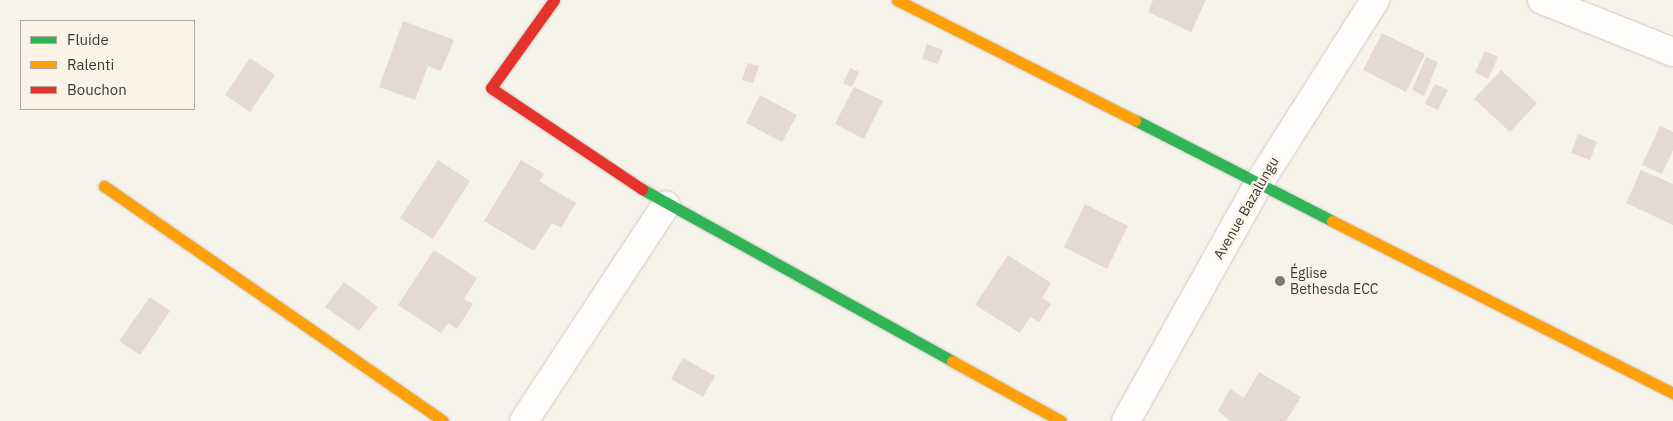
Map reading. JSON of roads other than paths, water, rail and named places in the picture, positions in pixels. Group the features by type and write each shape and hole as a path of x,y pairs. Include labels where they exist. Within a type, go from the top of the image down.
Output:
{"street":[{"path":"554,0 491,88 666,205 1060,421"},
{"path":"897,0 1673,393"},
{"name":"Avenue Bazalungu","path":"1126,421 1259,183 1375,0"},
{"path":"1542,0 1673,52"},
{"path":"104,186 443,421"},
{"path":"524,421 666,205"}],"place":[{"name":"Église Bethesda ECC","path":"1280,281"}]}
